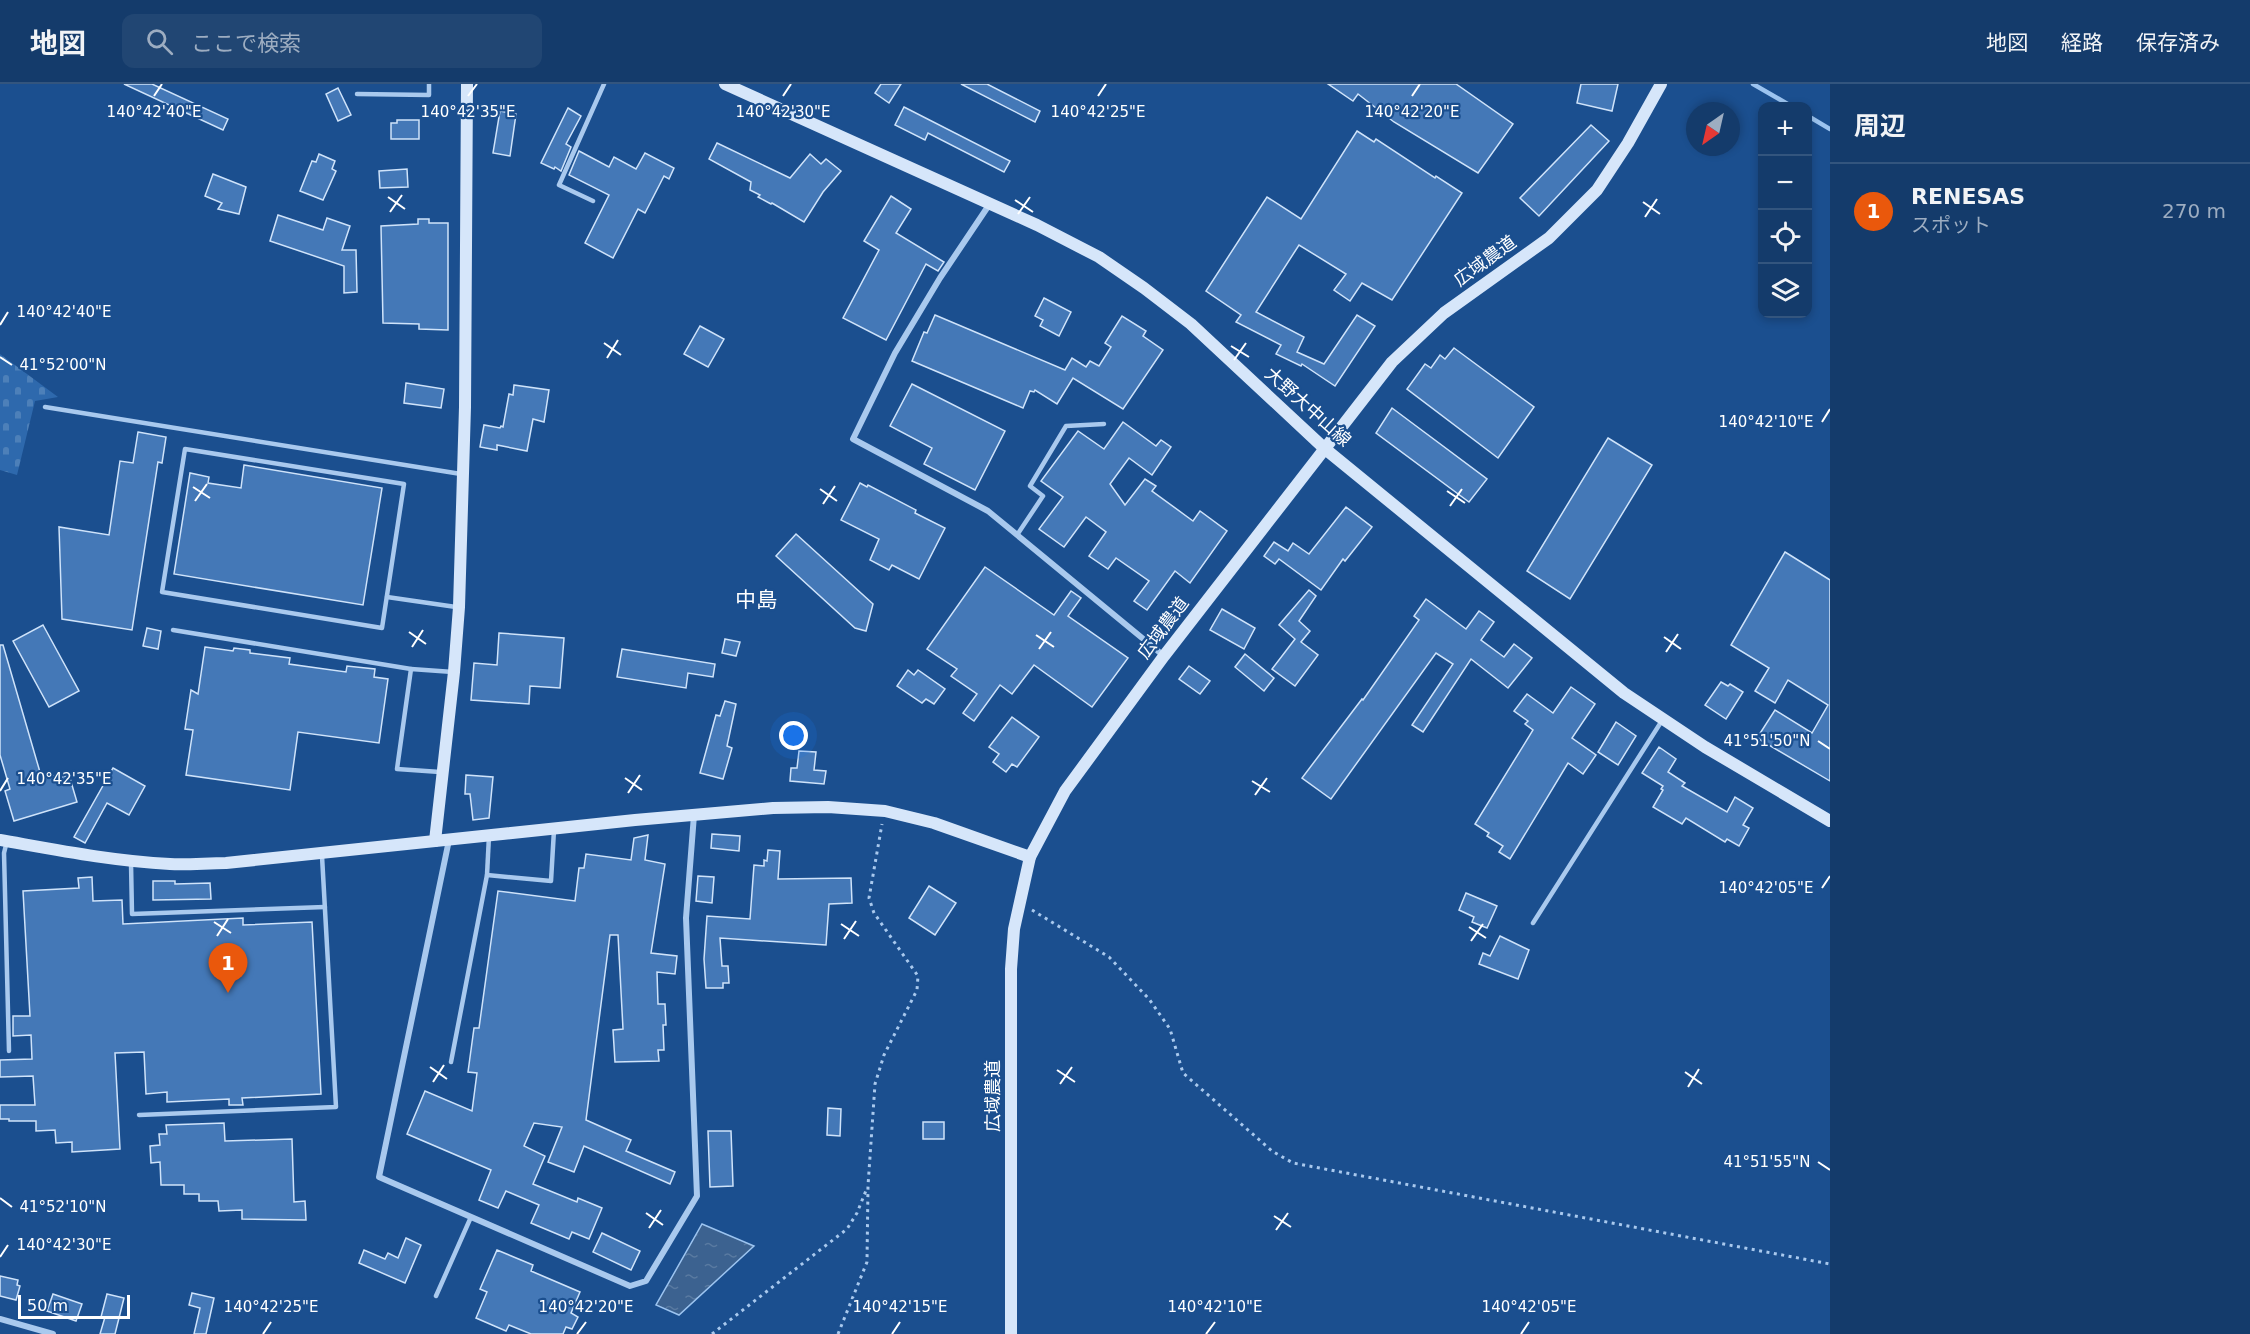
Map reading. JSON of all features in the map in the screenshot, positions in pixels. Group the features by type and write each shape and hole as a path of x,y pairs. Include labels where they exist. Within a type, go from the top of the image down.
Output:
{"street":[{"path":"435,841 459,607 464,474 467,84"},
{"name":"大野大中山線","path":"724,84 1037,225 1099,257 1191,324 1324,448 1624,693 1830,821"},
{"name":"広域農道","path":"1011,1334 1011,969 1014,928 1030,857 1065,791 1164,656 1392,362 1444,314 1549,238 1597,190 1628,143 1661,84"},
{"path":"989,205 940,278 896,353 854,439 988,512 1164,656"},
{"path":"4,841 80,855 173,865 322,854 694,815 828,807 885,811 962,831 1030,857"},
{"path":"449,840 379,1177 630,1286 646,1281 697,1196 686,918 694,815"},
{"path":"0,1319 53,1334"}],"lane":[{"path":"357,94 429,95 429,84"},
{"path":"594,201 559,185 604,84"},
{"path":"45,407 464,474"},
{"path":"1017,535 1043,496 1030,486 1066,426 1104,424"},
{"path":"185,449 404,484 387,597 382,628 162,592 185,449"},
{"path":"387,597 459,607"},
{"path":"172,630 411,669 454,672"},
{"path":"411,669 397,769 443,772"},
{"path":"1533,923 1663,719"},
{"path":"487,875 551,881 554,830"},
{"path":"452,1062 487,875 489,836"},
{"path":"4,841 9,1051"},
{"path":"139,1115 336,1107 322,854"},
{"path":"131,861 132,914 325,907"},
{"path":"436,1296 471,1217"}],"path":[{"path":"838,1334 867,1262 868,1186 875,1084 884,1055 917,990 918,976 874,913 869,898 885,811"},
{"path":"1020,902 1108,957 1149,999 1170,1029 1183,1073 1272,1151 1293,1163 1830,1264"},
{"path":"712,1334 847,1229 857,1213 868,1186"}],"green space":[{"path":"0,354 58,397 35,401 17,475 0,470"}],"water":[{"path":"702,1224 754,1246 679,1315 656,1305"}],"building":[{"path":"124,84 152,84 228,119 223,130"},
{"path":"881,84 901,84 889,103 875,93"},
{"path":"961,84 987,84 1040,111 1035,122"},
{"path":"1328,84 1456,84 1513,124 1478,173 1394,122 1358,94 1353,101"},
{"path":"1581,84 1618,84 1612,111 1577,103"},
{"path":"338,88 351,115 338,121 326,94"},
{"path":"904,107 1010,161 1004,172 928,133 925,140 895,125"},
{"path":"568,108 581,116 566,144 571,147 561,171 541,163"},
{"path":"500,111 516,114 510,156 493,153"},
{"path":"397,120 419,120 419,139 391,139 391,123 397,123"},
{"path":"1591,125 1609,141 1539,216 1520,198"},
{"path":"1357,131 1374,142 1376,139 1462,193 1392,300 1362,283 1350,301 1334,290 1346,274 1299,245 1256,312 1304,337 1297,352 1324,364 1357,315 1375,326 1335,386 1302,364 1301,366 1276,354 1281,345 1236,322 1241,315 1206,291 1267,197 1301,219"},
{"path":"717,143 790,178 810,154 821,164 826,159 841,171 823,192 804,222 758,197 760,195 750,190 751,182 709,159"},
{"path":"579,151 609,167 614,157 636,169 645,153 674,168 669,179 664,176 645,213 638,209 613,258 585,243 609,195 569,175"},
{"path":"319,154 335,161 332,169 336,171 323,200 300,191 312,161 316,162"},
{"path":"407,169 408,187 380,188 379,171"},
{"path":"213,174 246,187 239,214 218,209 222,203 205,196"},
{"path":"891,196 911,209 896,233 944,262 938,271 926,264 886,340 843,318 879,250 864,241"},
{"path":"278,215 323,230 327,218 350,226 342,250 356,250 357,292 344,293 344,266 270,241"},
{"path":"418,219 429,219 429,223 448,223 448,330 419,329 419,324 383,323 381,226 418,224"},
{"path":"1044,298 1071,312 1059,336 1040,326 1043,320 1035,316"},
{"path":"935,315 1065,370 1072,358 1086,367 1090,361 1099,366 1111,347 1105,343 1122,316 1146,331 1143,336 1163,350 1123,409 1073,378 1057,404 1035,390 1030,391 1023,408 912,361 924,332 927,333"},
{"path":"700,326 724,339 708,367 684,354"},
{"path":"1454,348 1534,407 1498,458 1407,389 1425,364 1431,368 1440,355 1445,359"},
{"path":"406,383 444,389 441,408 404,403"},
{"path":"912,384 1005,431 975,490 924,464 932,448 890,426"},
{"path":"514,385 549,390 544,422 533,419 527,451 497,445 497,450 480,447 484,425 503,427 509,394 513,395"},
{"path":"1392,408 1487,479 1469,502 1376,433"},
{"path":"1123,422 1156,446 1161,440 1171,447 1152,475 1129,458 1110,484 1125,505 1145,479 1156,486 1152,491 1193,521 1200,511 1227,531 1190,583 1175,571 1147,610 1134,601 1149,581 1116,558 1108,569 1089,556 1106,532 1086,517 1064,547 1039,529 1063,497 1041,481 1078,431 1104,449"},
{"path":"138,432 166,437 162,463 158,462 132,630 62,619 59,527 109,535 120,461 133,463"},
{"path":"1608,438 1652,465 1570,599 1527,571"},
{"path":"244,465 382,488 363,605 174,574 190,473 209,477 208,483 241,488"},
{"path":"860,483 916,510 915,513 945,528 919,579 892,565 889,570 870,560 879,539 841,520"},
{"path":"1346,507 1372,527 1345,561 1343,559 1321,590 1279,559 1275,564 1264,556 1274,542 1288,551 1293,543 1309,554"},
{"path":"796,534 873,604 866,631 855,628 776,556"},
{"path":"1785,552 1830,580 1830,781 1757,738 1775,710 1812,733 1828,705 1788,680 1775,703 1755,691 1769,668 1731,645"},
{"path":"985,567 1054,615 1071,591 1081,598 1068,616 1128,658 1092,707 1034,665 1012,694 1000,685 974,721 963,713 977,694 951,676 957,669 927,649"},
{"path":"1309,590 1316,596 1299,621 1310,631 1301,642 1318,655 1295,686 1272,669 1295,639 1279,625"},
{"path":"1426,599 1466,629 1479,611 1494,622 1481,640 1504,657 1514,644 1532,658 1508,688 1471,659 1423,732 1412,725 1453,664 1436,653 1331,799 1302,778 1363,700 1419,620 1414,616"},
{"path":"1222,609 1255,628 1244,649 1210,630"},
{"path":"43,625 79,691 49,707 13,641"},
{"path":"147,628 161,631 158,649 143,646"},
{"path":"499,633 564,638 560,688 530,686 529,704 471,700 474,663 497,665"},
{"path":"725,639 740,642 736,656 722,653"},
{"path":"0,645 3,645 42,779 60,774 61,777 69,775 77,802 14,821 5,791 10,789 0,755"},
{"path":"205,647 233,651 234,648 250,650 250,653 290,658 289,664 346,672 347,666 375,669 374,677 388,679 379,743 298,732 290,790 186,775 193,730 185,729 191,690 198,694"},
{"path":"622,649 715,664 713,677 688,673 686,688 617,677"},
{"path":"1245,654 1274,678 1264,691 1235,667"},
{"path":"1189,666 1210,681 1200,694 1179,679"},
{"path":"908,670 914,675 918,670 945,689 934,704 926,699 922,703 897,686"},
{"path":"1721,682 1728,686 1730,684 1743,692 1726,719 1705,705"},
{"path":"1571,687 1595,704 1572,738 1596,755 1583,774 1568,763 1510,859 1499,852 1503,846 1487,836 1489,833 1475,824 1533,730 1525,724 1528,721 1514,711 1527,694 1553,713"},
{"path":"725,701 736,704 727,746 732,748 723,779 700,773 716,715 720,716"},
{"path":"1012,717 1039,737 1017,767 1012,764 1006,772 993,762 999,754 989,747"},
{"path":"1616,722 1636,736 1618,765 1598,752"},
{"path":"1659,747 1676,759 1668,772 1685,783 1682,786 1727,812 1735,797 1753,808 1743,825 1749,828 1739,846 1727,839 1725,842 1686,818 1682,824 1653,807 1663,786 1642,773"},
{"path":"799,751 816,752 814,770 826,771 824,784 790,781 791,768 797,768"},
{"path":"113,768 145,786 129,815 107,803 85,843 74,837"},
{"path":"466,775 493,777 489,818 473,820 470,794 465,794"},
{"path":"712,834 740,836 739,851 711,848"},
{"path":"648,835 645,860 665,864 651,953 677,956 675,974 657,972 658,1004 665,1004 664,1050 658,1050 659,1061 615,1062 613,1030 623,1029 618,935 610,935 586,1120 631,1140 626,1151 675,1172 670,1184 584,1146 574,1172 548,1162 562,1127 534,1123 524,1146 545,1156 533,1184 577,1202 578,1198 602,1208 589,1239 572,1232 569,1239 531,1223 539,1205 506,1191 498,1208 479,1200 491,1170 407,1134 425,1091 472,1111 477,1073 468,1072 474,1028 479,1028 498,891 575,901 579,868 584,868 586,854 631,860 634,838"},
{"path":"768,850 780,851 778,879 851,878 852,903 829,904 826,945 720,938 722,966 728,966 729,983 723,983 723,988 706,988 704,959 707,916 750,919 754,865 764,866"},
{"path":"698,876 714,877 712,903 696,901"},
{"path":"92,877 93,901 122,900 123,924 243,918 243,925 312,922 321,1094 242,1098 243,1105 229,1105 229,1099 167,1102 167,1092 146,1094 144,1052 115,1053 120,1149 72,1152 72,1142 56,1143 55,1130 36,1131 36,1121 0,1119 0,1105 35,1105 33,1076 0,1077 0,1060 32,1059 31,1035 13,1036 13,1016 30,1016 23,891 79,888 78,878"},
{"path":"153,881 175,881 175,884 210,883 211,899 153,900"},
{"path":"929,886 956,903 935,935 909,918"},
{"path":"1466,893 1497,906 1487,928 1472,922 1474,917 1459,910"},
{"path":"1500,936 1529,950 1518,979 1479,964 1483,953 1490,956"},
{"path":"828,1108 841,1109 840,1136 827,1135"},
{"path":"923,1122 944,1122 944,1139 923,1139"},
{"path":"224,1123 225,1141 292,1139 294,1202 305,1201 306,1220 242,1219 242,1210 219,1211 218,1201 199,1201 199,1194 184,1194 184,1185 161,1185 160,1162 151,1163 150,1146 160,1145 159,1134 167,1134 166,1125"},
{"path":"708,1131 731,1131 733,1186 710,1187"},
{"path":"602,1233 640,1251 631,1270 593,1252"},
{"path":"406,1238 421,1245 405,1283 359,1263 364,1250 385,1259 388,1253 398,1258"},
{"path":"497,1250 533,1265 531,1271 580,1292 571,1313 578,1317 572,1329 566,1327 563,1334 531,1334 509,1325 506,1331 476,1318 487,1292 480,1289"},
{"path":"0,1276 18,1280 17,1285 20,1286 16,1300 0,1296"},
{"path":"192,1293 214,1298 206,1334 194,1334 200,1308 189,1305"},
{"path":"53,1294 82,1304 76,1321 47,1311"},
{"path":"107,1294 124,1298 115,1334 100,1334 105,1317 101,1317"}],"waterway":[{"path":"1753,84 1784,102"},
{"path":"1812,118 1830,129"}],"place":[{"name":"RENESAS","path":"228,993"}],"district":[{"name":"中島","path":"756,600"}]}
